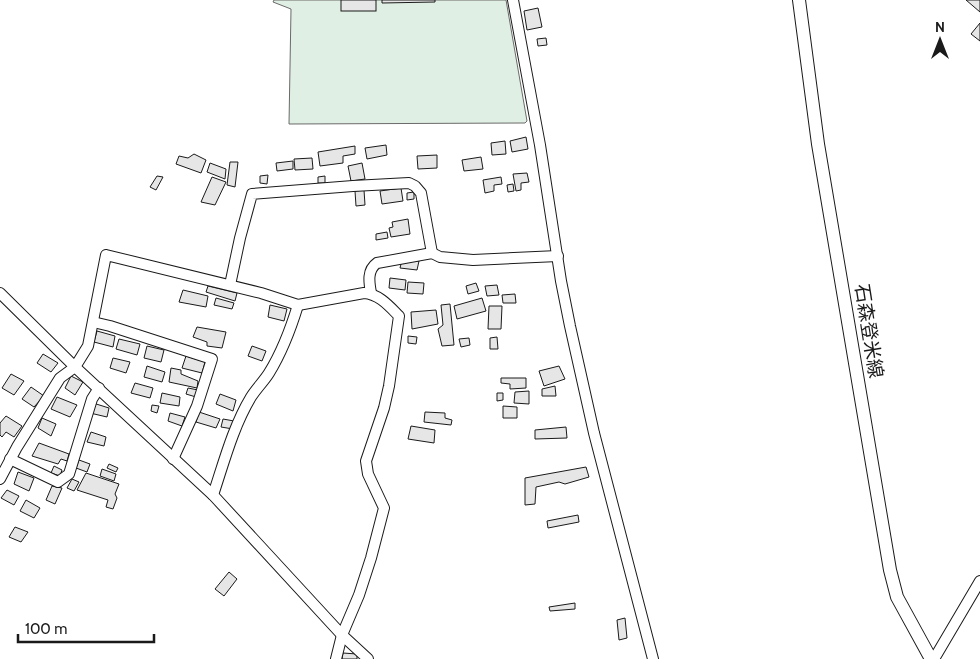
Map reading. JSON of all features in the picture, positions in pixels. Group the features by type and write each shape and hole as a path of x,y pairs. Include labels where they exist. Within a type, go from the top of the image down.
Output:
{"main road":[{"name":"石森登米線","path":"799,0 818,144 890,570 897,597 932,659"}],"street":[{"path":"513,0 540,145 570,326 594,433 653,659"},
{"path":"230,285 252,194 409,183 415,186 421,194 432,253"},
{"path":"371,293 370,272 377,263 432,253 440,257 467,260 558,256"},
{"path":"0,479 10,459 60,378 75,367 88,346 106,255 261,292 298,305 371,293 382,300 399,316 384,408 366,461 368,474 384,508 368,567 342,635 336,659"},
{"path":"0,293 75,367 213,495 342,635 368,659"},
{"path":"213,495 238,426 251,397 269,373 278,356 292,325 298,305"},
{"path":"93,322 212,359 197,406 173,459"},
{"path":"10,459 58,482 69,474 92,399 99,388"},
{"path":"932,659 980,581"}],"green space":[{"path":"274,0 506,0 527,121 525,123 289,124 291,9 273,2"}],"building":[{"path":"341,0 376,0 376,11 341,11"},
{"path":"382,0 435,0 435,2 382,3"},
{"path":"966,0 980,0 980,12"},
{"path":"538,8 542,27 527,30 524,11"},
{"path":"980,23 980,41 971,34"},
{"path":"546,38 547,45 538,46 537,39"},
{"path":"526,137 528,149 512,152 510,141"},
{"path":"505,141 506,154 492,155 491,143"},
{"path":"386,145 387,155 367,159 365,148"},
{"path":"355,146 355,154 343,156 343,163 320,166 318,152"},
{"path":"194,154 206,160 201,173 176,164 179,156 188,158"},
{"path":"437,155 437,168 418,169 417,156"},
{"path":"481,157 483,169 464,171 462,160"},
{"path":"312,158 313,169 295,170 294,159"},
{"path":"293,161 293,169 277,171 276,163"},
{"path":"230,162 238,162 235,187 227,185"},
{"path":"210,163 226,169 225,179 207,172"},
{"path":"362,163 365,179 351,181 348,166"},
{"path":"527,173 529,182 521,183 521,190 516,191 513,174"},
{"path":"268,175 267,184 260,183 260,176"},
{"path":"157,176 163,177 156,190 150,187"},
{"path":"325,176 325,183 318,183 318,177"},
{"path":"212,177 226,182 215,205 201,202"},
{"path":"501,177 502,184 494,185 494,191 485,193 483,180"},
{"path":"513,184 514,191 508,192 507,185"},
{"path":"401,188 403,201 382,204 380,191"},
{"path":"364,190 365,205 356,206 355,191"},
{"path":"414,192 414,199 407,200 407,193"},
{"path":"408,219 410,234 391,237 389,228 393,227 392,222"},
{"path":"387,232 388,238 376,240 376,234"},
{"path":"402,260 419,261 417,270 400,268"},
{"path":"390,278 406,280 405,290 389,288"},
{"path":"408,282 424,283 423,294 407,293"},
{"path":"476,283 479,291 468,294 466,286"},
{"path":"497,285 499,295 487,296 485,286"},
{"path":"208,286 237,293 235,301 206,292"},
{"path":"183,290 208,296 206,307 179,302"},
{"path":"515,294 516,303 503,303 502,295"},
{"path":"216,298 234,303 232,309 214,305"},
{"path":"482,298 486,311 457,319 454,306"},
{"path":"450,304 454,345 442,346 438,329 443,325 441,305"},
{"path":"270,305 287,309 284,321 268,317"},
{"path":"489,306 502,306 501,329 488,329"},
{"path":"436,310 438,324 412,329 411,312"},
{"path":"197,327 226,332 222,348 207,346 207,342 193,337"},
{"path":"97,331 115,336 113,347 94,342"},
{"path":"408,336 417,337 416,344 408,343"},
{"path":"497,337 498,349 490,349 490,338"},
{"path":"469,338 470,345 461,347 459,339"},
{"path":"119,339 140,344 137,355 116,349"},
{"path":"147,346 164,350 161,362 144,358"},
{"path":"252,346 266,351 262,361 248,356"},
{"path":"43,354 58,363 51,372 37,363"},
{"path":"186,356 205,362 202,373 182,368"},
{"path":"113,358 130,362 126,373 110,368"},
{"path":"147,366 165,372 162,382 144,377"},
{"path":"559,366 565,379 544,386 539,371"},
{"path":"171,368 181,370 181,374 198,381 197,388 169,382"},
{"path":"11,374 24,381 14,395 2,388"},
{"path":"71,376 83,382 75,395 65,388"},
{"path":"501,378 526,378 526,388 510,389 510,384 501,383"},
{"path":"135,383 153,388 150,398 131,393"},
{"path":"555,386 556,396 542,396 542,389"},
{"path":"31,387 44,396 34,407 22,399"},
{"path":"188,388 198,390 196,397 186,394"},
{"path":"529,391 529,404 514,403 515,392"},
{"path":"162,393 180,397 179,406 160,403"},
{"path":"497,393 503,393 503,400 497,401"},
{"path":"220,394 236,400 233,411 216,404"},
{"path":"57,397 77,405 70,417 51,409"},
{"path":"93,403 109,408 107,417 90,413"},
{"path":"152,405 159,406 157,413 151,411"},
{"path":"503,406 517,407 517,418 503,418"},
{"path":"199,412 220,419 216,428 196,422"},
{"path":"425,412 445,413 445,418 452,420 451,425 424,422"},
{"path":"170,413 185,417 182,426 168,421"},
{"path":"6,416 22,426 14,437 6,432 2,437 0,435 0,423"},
{"path":"42,418 56,424 51,436 38,428"},
{"path":"223,419 234,421 233,429 221,427"},
{"path":"411,426 435,430 434,443 408,439"},
{"path":"566,427 567,438 535,439 535,430"},
{"path":"91,432 106,437 104,446 87,442"},
{"path":"39,443 69,454 67,461 61,459 58,464 32,456"},
{"path":"79,460 90,464 87,472 76,468"},
{"path":"109,464 118,468 116,472 107,468"},
{"path":"54,466 62,470 60,476 51,473"},
{"path":"586,467 589,477 565,484 559,482 536,487 535,504 525,505 525,478"},
{"path":"102,469 116,474 114,481 100,476"},
{"path":"18,472 34,478 29,491 14,484"},
{"path":"86,473 119,484 115,494 117,498 113,509 106,507 108,500 77,490"},
{"path":"72,479 79,482 74,491 67,488"},
{"path":"52,486 62,488 55,504 46,500"},
{"path":"7,490 19,496 14,505 1,498"},
{"path":"26,500 40,508 34,518 20,511"},
{"path":"578,515 579,522 548,528 547,521"},
{"path":"15,527 28,532 21,542 9,537"},
{"path":"229,572 237,579 224,596 215,589"},
{"path":"575,603 575,609 550,611 549,607"},
{"path":"625,618 627,638 619,640 617,620"},
{"path":"343,653 357,654 357,659 342,659"}]}
